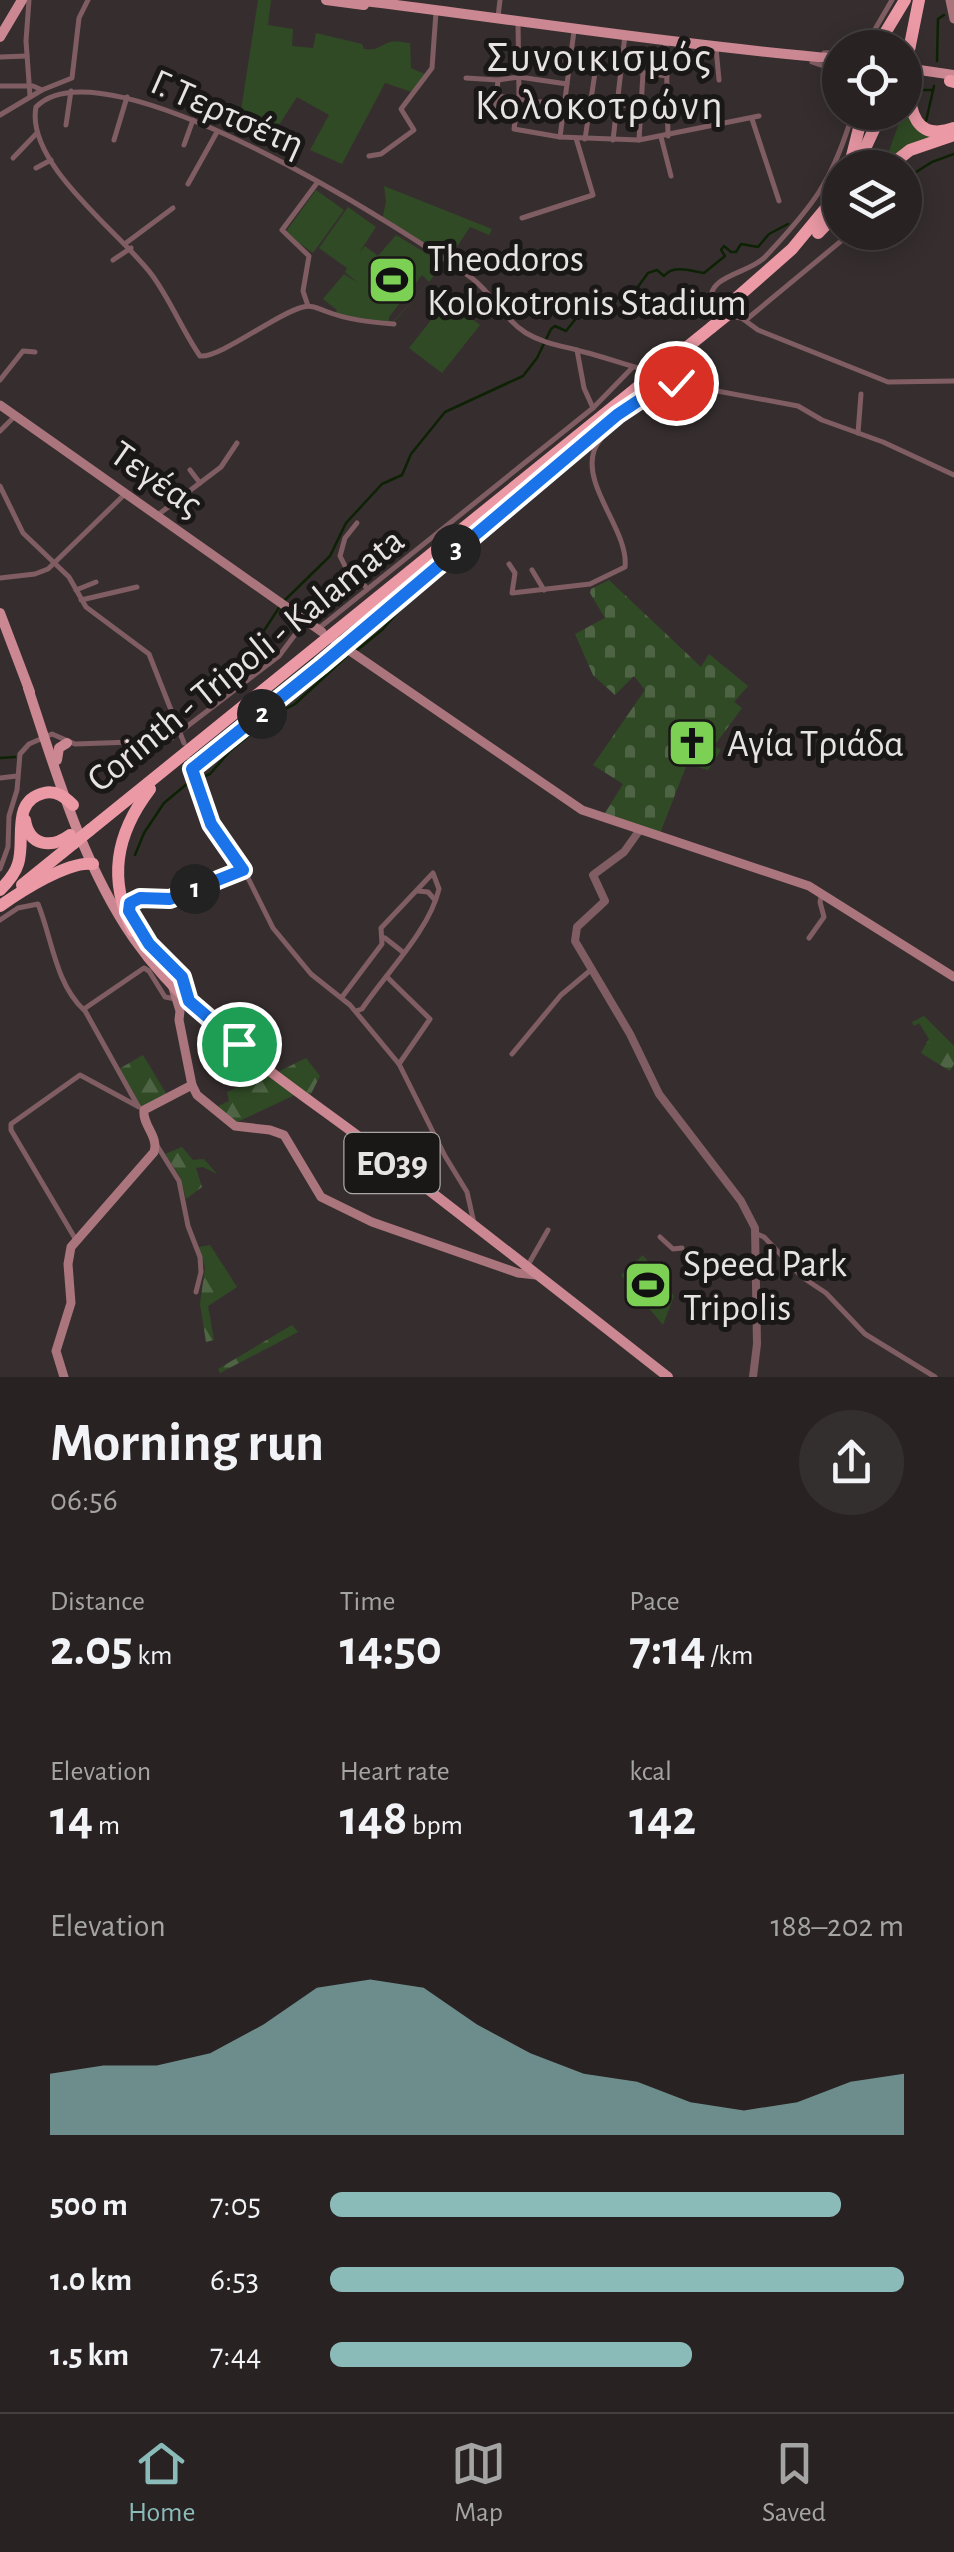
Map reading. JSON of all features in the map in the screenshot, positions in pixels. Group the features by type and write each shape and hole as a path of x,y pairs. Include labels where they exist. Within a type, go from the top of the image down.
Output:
{"highway":[{"path":"891,30 913,3"},
{"path":"907,30 913,3"},
{"path":"911,30 913,3"},
{"path":"922,125 934,131 954,131"},
{"path":"910,150 954,131"},
{"name":"Corinth - Tripoli - Kalamata","path":"734,313 822,221"},
{"name":"Corinth - Tripoli - Kalamata","path":"0,904 79,833 709,326 734,313 822,227"},
{"name":"Corinth - Tripoli - Kalamata","path":"0,892 172,765 709,326"},
{"path":"133,931 118,895 121,851 137,808 172,765"},
{"path":"0,892 18,865 20,820 25,807 46,793 71,806"},
{"path":"71,806 53,796 36,801 26,816 29,834 42,844 56,843 79,833"},
{"path":"0,904 64,870 81,863 93,864"}],"main road":[{"path":"0,30 23,0"},
{"path":"326,0 822,60"},
{"path":"357,0 518,22"},
{"path":"950,0 954,19"},
{"path":"780,54 822,62"},
{"path":"922,74 953,80"},
{"name":"Τεγέας","path":"0,406 320,630"},
{"name":"ΕΟ39","path":"1,619 93,864 136,941 176,984"},
{"path":"347,649 582,810 764,869 822,892 954,977"},
{"name":"ΕΟ39","path":"46,736 71,806 104,879 133,931 176,984 185,1004 668,1377"},
{"path":"57,760 58,748 67,743"},
{"path":"185,1004 180,1027 192,1085 201,1099 235,1126 286,1136 312,1185 326,1200 408,1235 518,1272 530,1271"},
{"path":"64,1377 56,1352 70,1303 68,1259 76,1240 149,1158 156,1144 140,1110 192,1085"}],"street":[{"path":"23,0 30,96"},
{"path":"0,115 30,96 72,78 79,18 88,0"},
{"path":"498,17 500,0"},
{"path":"875,30 892,0"},
{"path":"369,156 381,154 414,130 401,108 432,68 436,12"},
{"path":"518,22 519,77 514,129 560,137 639,140 755,116 779,201"},
{"path":"560,137 575,29"},
{"path":"612,140 624,35"},
{"path":"666,42 664,136 671,176"},
{"path":"751,45 822,54"},
{"path":"716,48 719,80"},
{"path":"518,55 667,76"},
{"path":"0,57 27,56"},
{"path":"586,139 596,66"},
{"path":"639,140 644,72"},
{"path":"466,78 519,77 567,84"},
{"path":"498,80 496,114 516,117"},
{"path":"0,86 42,90 46,98 35,109 37,134 51,160 85,204 128,246 159,284 202,357 268,327 276,318 308,306 366,323 394,324"},
{"path":"66,125 71,91"},
{"name":"Γ. Τερτσέτη","path":"46,98 71,91 127,97 194,120 378,219 472,279 515,324 541,340 576,350"},
{"path":"496,96 591,100 667,112"},
{"path":"114,140 127,97"},
{"path":"184,145 194,120"},
{"path":"848,130 839,159 810,206 758,263 712,287 714,306 734,313 758,330 888,382 954,381"},
{"path":"188,184 217,132"},
{"path":"13,158 37,134"},
{"path":"522,218 593,195 576,138"},
{"path":"36,168 51,160"},
{"path":"308,306 303,292 309,256 282,230 317,183"},
{"path":"113,260 173,208"},
{"path":"734,313 826,250"},
{"path":"593,408 584,388 576,350 642,370"},
{"path":"0,380 23,351 35,352"},
{"path":"320,630 593,408 633,367"},
{"path":"660,376 668,381 798,406 822,420 954,475"},
{"path":"193,772 347,649 617,415 668,381"},
{"path":"858,433 861,394"},
{"path":"509,564 516,573 512,594 590,584 626,566 598,489 593,458 596,446 617,415"},
{"path":"0,431 15,416"},
{"path":"157,515 221,467 237,443"},
{"path":"190,470 200,482"},
{"path":"1,489 23,533 69,578 81,600 147,652 184,743"},
{"path":"0,578 35,574 54,564 126,493"},
{"path":"358,522 345,538 340,556 346,568 367,588"},
{"path":"532,570 544,590"},
{"path":"76,590 96,582"},
{"path":"81,600 136,587"},
{"path":"0,869 9,844 9,816 22,750 54,735 67,743 162,741 180,733 278,656 306,620"},
{"path":"189,758 211,824 243,870 277,934 310,974 342,997 399,1064 467,1192 474,1226"},
{"path":"0,778 18,776"},
{"path":"639,830 624,852 593,875 605,901 577,927 574,936 659,1094 740,1200 757,1234 758,1344 754,1377"},
{"path":"176,984 182,977 169,968 136,927 130,903 140,898 170,899 243,870"},
{"path":"342,997 380,949 382,926 433,873 439,889 435,901 387,978 356,1012"},
{"path":"418,890 428,892 435,901"},
{"path":"808,938 824,917 822,892"},
{"path":"0,920 22,906 39,905 56,961 73,997 140,1110"},
{"path":"383,936 404,953"},
{"path":"84,1010 144,968 164,997 185,1004"},
{"path":"512,1054 561,995 592,968"},
{"path":"387,978 430,1019 399,1064"},
{"path":"76,1240 11,1124 80,1075 140,1110"},
{"path":"156,1144 177,1176 185,1200 188,1226 202,1265 196,1292"},
{"path":"530,1271 548,1230"},
{"path":"757,1234 865,1334 934,1377"},
{"path":"660,1236 672,1248 682,1248"},
{"path":"647,1361 654,1377"}],"green space":[{"path":"258,0 271,0 268,25 293,29 292,46 313,48 316,33 362,44 364,49 375,49 392,41 410,43 411,68 425,74 412,92 385,83 342,164 310,150 329,115 297,97 275,131 240,117"},
{"path":"922,126 939,135 914,150 889,150 896,130 922,130"},
{"path":"384,186 492,229 489,235 470,227 448,260 382,220"},
{"path":"316,190 344,210 313,253 285,233"},
{"path":"348,207 376,227 359,253 365,246 378,256 396,235 442,263 430,281 393,323 364,321 336,313 323,299 344,274 358,283 345,272 347,268 319,248","holes":["422,275 429,282 393,322 389,321"]},
{"path":"447,300 480,325 442,373 409,348"},
{"path":"609,580 701,667 709,654 748,686 734,702 742,708 714,746 721,750 708,770 687,764 659,836 602,818 623,784 593,765 645,690 634,676 615,695 593,675 575,634 605,618 590,593"},
{"path":"924,1016 954,1046 950,1071 921,1053 929,1039 919,1023 914,1026 912,1022"},
{"path":"143,1055 167,1095 141,1107 119,1069"},
{"path":"306,1058 320,1076 310,1096 278,1072"},
{"path":"267,1074 297,1094 237,1122 216,1107 229,1101 227,1092"},
{"path":"182,1147 193,1160 204,1159 217,1174 196,1168 202,1187 186,1199 180,1177 165,1154"},
{"path":"210,1245 237,1287 208,1306 214,1340 206,1342 200,1304 205,1268 199,1247"},
{"name":"Speed Park Tripolis","path":"643,1255 674,1296 663,1325 621,1275"},
{"path":"292,1325 298,1332 220,1373 218,1369"}],"waterway":[{"path":"937,61 938,19 944,15"},
{"path":"926,121 934,86"},
{"path":"922,90 933,90"},
{"path":"922,168 954,154"},
{"path":"285,600 330,556 346,523 382,484 402,475 411,454 445,412 523,376 555,326 566,331 582,311 632,295 648,273 657,270 664,276 677,269 704,273 725,256 721,250 724,246 731,252 736,252 741,244 758,247 769,234 788,224"},
{"path":"546,482 594,444"},
{"path":"473,545 528,495"},
{"path":"435,575 464,551"},
{"path":"356,651 382,630 412,596"},
{"path":"263,666 264,659 254,646 280,606"},
{"path":"135,855 164,803 188,783 210,774 230,751 274,715 295,704 349,654"},
{"path":"157,739 177,731"},
{"path":"0,758 15,757"}],"place":[{"name":"Theodoros Kolokotronis Stadium","path":"392,280"},
{"name":"Αγία Τριάδα","path":"692,743"},
{"name":"Speed Park Tripolis","path":"648,1285"}],"district":[{"name":"Συνοικισμός Κολοκοτρώνη","path":"600,80"}],"route":[{"path":"239,1044 189,1001 182,977 149,944 129,911 130,903 136,899 170,899 243,870 211,824 192,769 617,415 668,381 676,383"}]}
